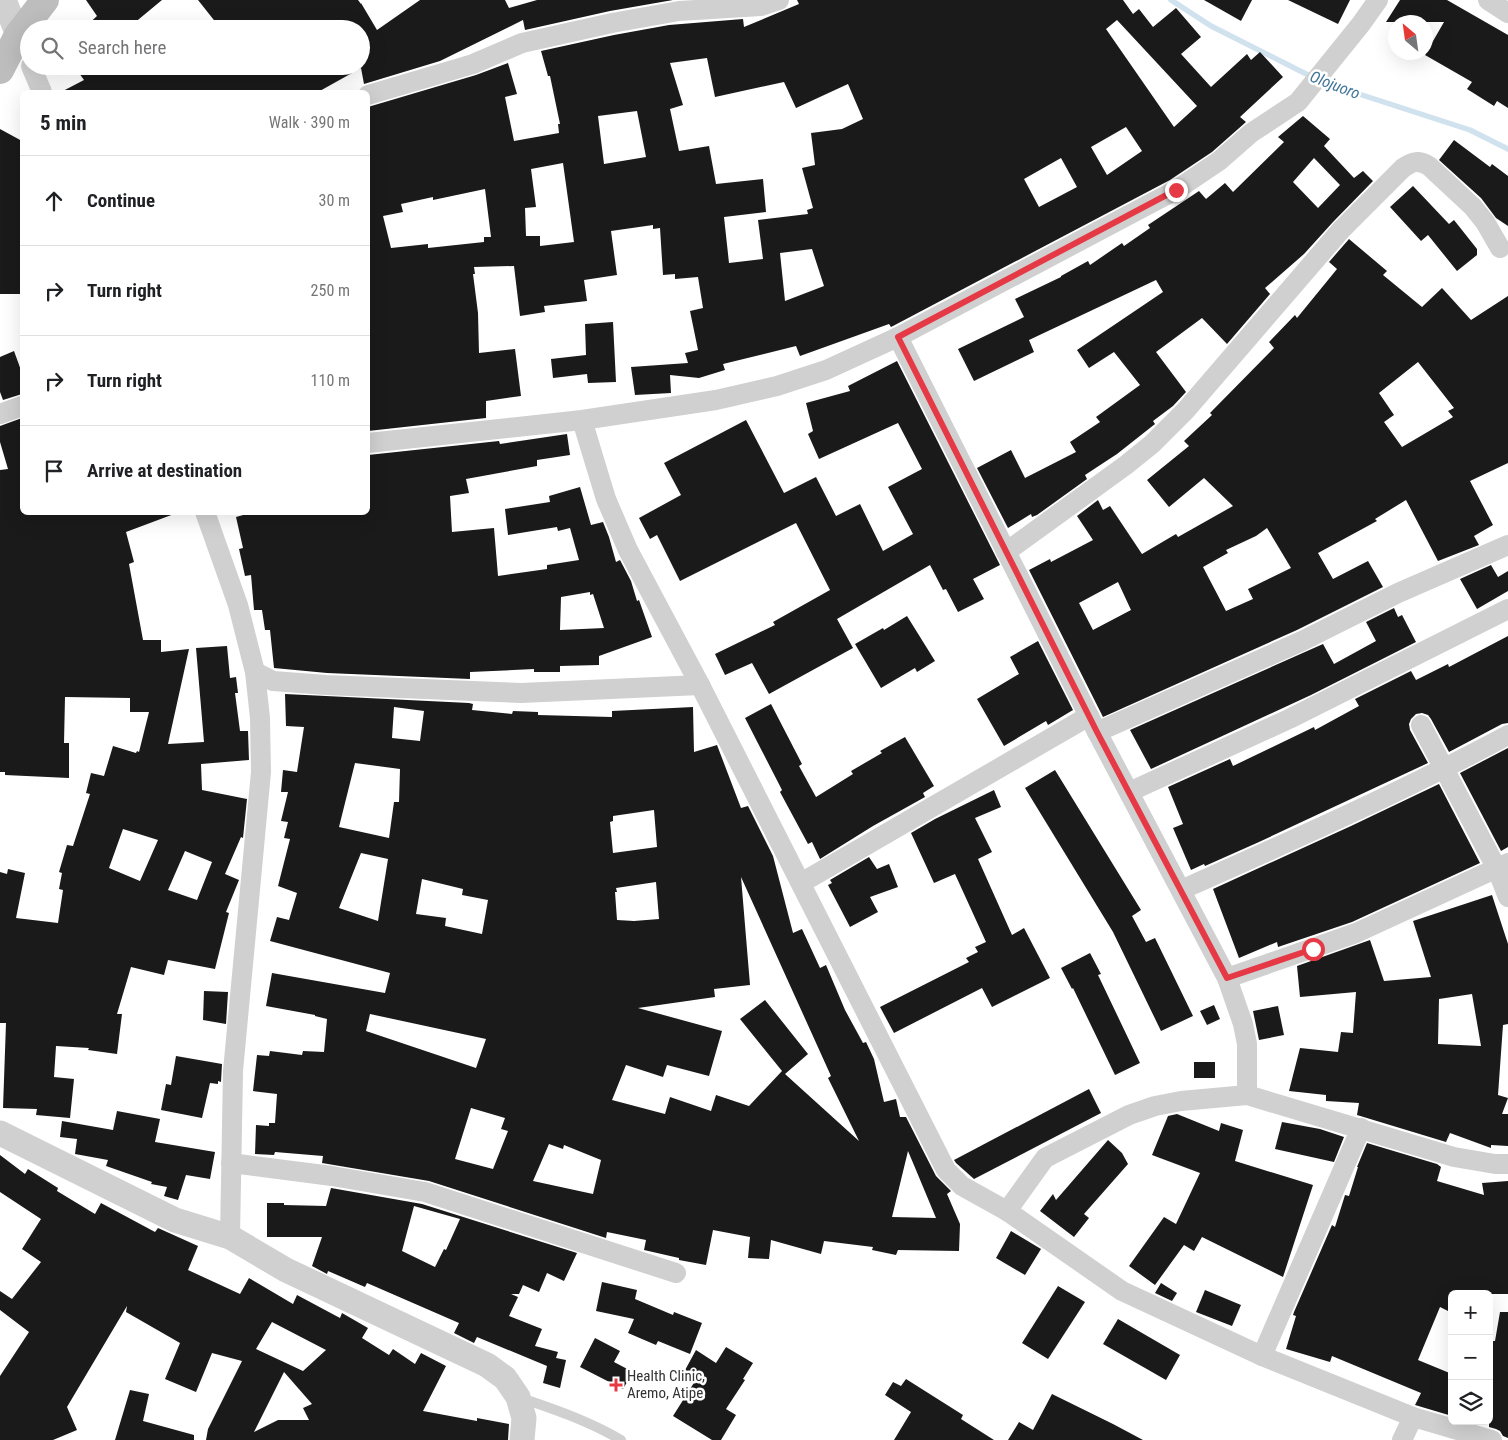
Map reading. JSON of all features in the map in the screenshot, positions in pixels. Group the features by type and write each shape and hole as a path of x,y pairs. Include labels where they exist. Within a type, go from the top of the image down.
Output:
{"main road":[{"path":"30,20 45,0"},
{"path":"0,70 20,33"}],"street":[{"path":"4,0 20,41"},
{"path":"370,443 582,420 716,400 777,386 826,370 898,337 1176,190 1219,161 1251,133 1298,102 1378,0"},
{"path":"1488,0 1508,13"},
{"path":"370,94 473,64 522,43 612,23 679,11 765,2"},
{"path":"35,75 41,90"},
{"path":"1006,552 1126,466 1152,444 1186,410 1341,230 1403,168 1412,162 1422,162 1429,166 1472,207 1485,222 1500,248"},
{"path":"898,337 1093,724 1227,978 1243,1024 1247,1044 1248,1094"},
{"path":"0,414 20,407"},
{"path":"582,420 606,499 628,550 700,685 946,1170 962,1186 1007,1211 1122,1291 1262,1356 1413,1417 1492,1440"},
{"path":"206,515 238,605 255,672 260,718 261,772 233,1071 230,1238"},
{"path":"801,883 1093,724 1302,641 1398,593 1508,545"},
{"path":"1129,792 1289,719 1508,609"},
{"path":"255,672 273,681 521,693 700,685"},
{"path":"1421,724 1502,866 1508,897"},
{"path":"1181,890 1334,822 1445,769 1508,735"},
{"path":"1227,978 1356,933 1502,866"},
{"path":"1007,1211 1046,1158 1129,1116 1155,1106 1248,1094 1454,1157 1496,1164 1508,1164"},
{"path":"1262,1356 1361,1128"},
{"path":"0,1133 175,1220 230,1238 286,1270 487,1365 505,1378 518,1397 524,1418 522,1440"},
{"path":"231,1163 332,1176 425,1192 676,1273"},
{"path":"1402,1440 1413,1417"}],"lane":[{"path":"518,1397 570,1414 621,1440"}],"building":[{"path":"86,0 162,0 138,20 93,20 97,16"},
{"path":"198,0 358,0 377,30 420,0 505,0 509,8 537,0 673,0 610,11 525,30 523,20 440,61 364,84 362,75 370,75 370,20 214,20"},
{"path":"797,0 1123,0 1133,14 1139,9 1153,27 1176,8 1201,37 1181,54 1211,87 1247,54 1251,60 1260,52 1283,77 1240,117 1246,122 1212,152 1170,180 893,326 891,327 889,324 800,356 796,346 723,364 725,370 699,378 670,375 671,393 635,395 631,367 688,363 685,353 698,350 690,311 703,308 698,277 675,279 675,274 663,275 660,228 653,229 653,225 611,231 617,275 584,280 587,301 544,306 545,312 520,316 514,266 474,267 479,353 515,349 521,396 486,401 486,418 370,431 370,106 476,75 508,63 517,94 505,97 514,141 559,133 558,124 560,124 550,76 548,76 541,51 669,25 743,19 744,27 799,4","holes":["1117,20 1197,106 1174,127 1106,29","707,58 715,97 784,82 796,108 848,84 863,119 842,129 811,133 815,165 802,168 813,208 807,210 808,214 758,220 763,259 729,263 724,217 766,212 763,179 716,184 709,146 679,151 670,109 683,105 670,63","637,111 646,157 604,164 598,116","1126,127 1142,151 1107,175 1091,147","1061,158 1077,187 1039,207 1024,179","563,163 574,242 540,246 540,236 526,236 525,208 536,207 531,169","485,189 491,237 484,237 484,242 428,248 428,244 391,248 383,216 403,212 401,204 433,197 433,200","812,249 824,286 785,301 780,253"]},
{"path":"1204,0 1252,0 1241,21"},
{"path":"1288,0 1350,0 1338,24"},
{"path":"1400,0 1447,0 1508,35 1508,108 1497,101 1494,106 1467,89 1472,82 1433,60 1433,41 1444,22 1433,22 1433,15 1390,15"},
{"path":"80,75 348,75 322,90 65,90 84,80"},
{"path":"1303,116 1330,139 1324,146 1354,178 1363,171 1373,181 1304,254 1265,288 1270,294 1227,344 1202,318 1156,352 1186,392 1173,406 1153,421 1155,424 1117,454 1085,475 1087,479 1037,515 1032,517 1031,514 1008,528 977,468 1011,450 1025,478 1076,452 1070,442 1100,422 1096,417 1140,385 1114,352 1089,368 1077,350 1163,292 1156,280 1029,340 1034,352 974,381 958,349 1024,317 1015,299 1061,277 1088,261 1090,265 1122,243 1124,246 1150,228 1148,225 1199,191 1206,199 1225,183 1233,192 1284,142 1278,137","holes":["1314,158 1340,185 1318,208 1293,182"]},
{"path":"0,129 20,140 20,294 0,294"},
{"path":"1454,140 1490,167 1492,164 1508,176 1508,226 1496,218 1481,198 1439,160"},
{"path":"1413,186 1449,224 1454,220 1477,249 1477,255 1457,271 1428,235 1421,241 1390,207"},
{"path":"1349,239 1387,271 1383,275 1422,307 1442,288 1471,320 1508,296 1508,463 1470,481 1493,525 1474,536 1479,545 1438,561 1406,500 1375,519 1377,521 1318,553 1333,579 1368,561 1383,587 1297,630 1103,717 1029,570 1050,559 1051,562 1093,540 1077,516 1098,500 1103,510 1110,506 1142,554 1176,534 1178,537 1233,506 1204,478 1169,507 1147,480 1189,446 1184,441 1212,415 1210,413 1274,348 1269,342 1295,315 1297,318 1337,269 1329,262","holes":["1418,362 1454,408 1448,411 1453,417 1402,447 1384,422 1394,415 1379,393","1267,528 1291,568 1248,589 1253,599 1226,611 1203,567 1228,553 1226,550 1256,536","1118,582 1131,610 1093,630 1079,603"]},
{"path":"613,322 616,382 588,383 587,374 553,378 551,359 586,355 585,324"},
{"path":"14,351 20,368 20,395 3,400 0,392 0,357"},
{"path":"897,361 1000,565 973,579 984,599 958,612 946,589 943,590 930,565 837,619 853,648 769,694 752,663 725,675 715,654 775,625 773,622 830,590 796,523 680,581 657,535 650,539 639,518 681,495 664,463 746,420 784,493 816,477 836,516 860,504 883,551 913,534 888,487 922,469 898,423 819,459 808,434 813,431 806,403 850,391 848,386"},
{"path":"20,419 20,515 171,515 126,532 134,562 129,564 143,640 161,640 161,652 189,649 168,744 204,742 196,648 227,646 230,678 236,677 238,693 235,693 240,731 248,731 249,760 201,764 202,790 247,799 243,838 241,837 225,874 239,880 226,912 229,913 215,969 168,960 164,975 131,967 117,1014 122,1014 117,1054 88,1050 89,1048 56,1046 54,1077 74,1079 70,1118 36,1115 37,1109 3,1108 6,1023 0,1023 0,872 7,874 8,869 25,873 16,918 58,923 63,890 59,889 62,873 59,872 67,845 73,846 90,794 86,793 91,773 104,776 113,746 136,753 137,751 139,752 149,712 130,712 130,698 65,697 64,743 69,743 69,778 5,775 5,772 0,772 0,470 8,469 0,442 0,426","holes":["123,829 158,840 140,881 109,868","185,851 212,862 197,900 168,890"]},
{"path":"567,434 570,455 537,460 537,466 466,479 469,493 450,496 452,532 494,528 498,576 547,569 547,565 579,560 570,528 558,531 557,527 508,535 505,509 550,502 549,496 580,487 591,525 603,522 616,562 620,560 631,581 652,637 599,656 599,665 560,666 560,672 534,672 534,669 470,672 470,679 327,673 274,668 270,630 265,630 262,610 254,610 251,575 245,576 239,549 243,548 236,517 243,515 370,515 370,455 499,441 500,444","holes":["590,592 590,595 593,594 604,628 560,630 561,597"]},
{"path":"1491,565 1498,577 1508,571 1508,591 1477,609 1460,579"},
{"path":"1394,608 1398,617 1402,615 1416,642 1311,695 1151,769 1130,730 1323,644 1334,664 1376,641 1366,622"},
{"path":"907,616 935,661 917,672 915,668 881,688 855,644"},
{"path":"1508,636 1508,723 1502,724 1449,752 1428,715 1416,714 1409,724 1410,730 1428,763 1259,842 1205,866 1204,864 1191,870 1173,828 1183,824 1168,787 1230,759 1233,766 1314,727 1315,730 1359,706 1355,699 1411,671 1416,680 1448,664 1449,667"},
{"path":"1038,641 1073,710 1048,725 1046,721 1004,746 977,699 1019,674 1010,657"},
{"path":"285,694 469,703 473,704 472,710 512,714 513,711 538,712 538,715 612,717 612,711 693,707 694,752 717,745 741,808 748,806 773,856 793,933 802,929 820,968 826,965 845,1010 863,1043 866,1042 874,1059 884,1102 896,1099 900,1117 906,1117 936,1176 951,1191 947,1194 960,1224 959,1251 898,1250 896,1255 872,1250 873,1247 824,1241 821,1254 771,1240 769,1259 748,1258 750,1237 713,1230 706,1265 644,1250 646,1240 607,1232 606,1238 429,1181 322,1163 323,1156 275,1152 274,1155 255,1154 256,1125 269,1126 269,1123 275,1123 277,1094 253,1091 257,1055 269,1056 270,1051 302,1055 303,1051 324,1052 327,1019 266,1006 272,973 385,993 390,973 270,941 277,917 289,920 297,893 278,886 290,839 284,838 288,822 281,821 288,792 281,792 283,770 297,772 304,727 286,726","holes":["394,707 424,711 420,741 392,738","355,763 400,769 399,802 394,802 389,838 339,827","654,810 657,847 613,853 610,822 613,821 613,816","361,853 388,859 378,921 339,908","741,877 831,1076 828,1078 859,1141 785,1074 808,1054 765,1000 740,1019 782,1071 749,1106 716,1095 711,1111 670,1097 665,1114 612,1100 626,1065 663,1077 667,1065 709,1076 722,1031 638,1008 715,997 714,989 750,985","422,879 463,889 462,895 488,900 482,934 445,926 446,918 416,914","656,882 659,919 617,920 615,892 617,892 616,888","370,1014 486,1039 476,1068 366,1031","471,1108 505,1118 501,1129 508,1131 493,1169 455,1159","549,1144 563,1149 564,1145 601,1160 593,1194 533,1181","908,1151 936,1218 892,1217"]},
{"path":"771,704 802,764 799,766 816,797 853,774 851,771 882,753 880,751 905,737 934,786 923,793 925,797 820,859 812,842 808,844 780,792 782,790 745,718"},
{"path":"1508,748 1508,847 1501,851 1460,773"},
{"path":"1055,770 1141,910 1132,916 1146,942 1155,938 1193,1016 1161,1031 1113,932 1025,788"},
{"path":"1439,784 1480,863 1352,922 1278,947 1277,942 1239,958 1213,889"},
{"path":"994,790 1001,807 975,818 992,852 978,859 1012,935 1024,928 1050,978 992,1007 982,988 894,1033 880,1007 969,962 966,958 978,952 975,947 986,942 955,874 934,883 911,833"},
{"path":"869,857 877,869 889,864 898,887 870,897 878,912 850,927 828,885 832,883 830,880"},
{"path":"1492,895 1508,944 1508,1024 1503,1025 1498,1095 1508,1098 1502,1114 1508,1114 1508,1146 1491,1145 1491,1148 1450,1133 1446,1142 1357,1115 1359,1103 1326,1101 1326,1095 1289,1091 1300,1048 1338,1052 1341,1032 1353,1033 1356,992 1300,997 1297,966 1370,940 1384,981 1431,977 1413,921","holes":["1472,994 1481,1046 1438,1044 1439,999"]},
{"path":"1090,953 1101,974 1098,975 1140,1063 1115,1075 1073,988 1061,968"},
{"path":"204,991 228,992 226,1024 203,1020"},
{"path":"1214,1005 1220,1019 1207,1025 1200,1011"},
{"path":"1278,1006 1284,1035 1259,1040 1253,1011"},
{"path":"176,1056 222,1064 221,1082 218,1081 218,1084 210,1083 202,1118 161,1110 166,1084 171,1085"},
{"path":"1194,1062 1215,1062 1215,1078 1194,1078"},
{"path":"1089,1089 1101,1113 974,1179 954,1160"},
{"path":"117,1111 160,1119 155,1142 215,1152 210,1179 186,1175 178,1200 164,1196 167,1187 151,1184 152,1182 106,1166 108,1160 75,1154 77,1139 60,1137 62,1121 113,1130"},
{"path":"1177,1114 1219,1131 1221,1123 1243,1130 1235,1161 1313,1185 1283,1277 1202,1237 1194,1251 1184,1245 1155,1285 1129,1266 1164,1217 1176,1224 1200,1173 1152,1155 1168,1116"},
{"path":"1282,1122 1320,1129 1344,1137 1334,1162 1275,1149"},
{"path":"1108,1140 1122,1153 1128,1164 1084,1214 1089,1218 1074,1237 1040,1211 1053,1194 1056,1200"},
{"path":"1367,1143 1437,1164 1441,1167 1437,1181 1484,1195 1482,1183 1508,1181 1508,1294 1493,1294 1493,1290 1448,1290 1448,1311 1440,1307 1418,1360 1448,1372 1448,1415 1415,1405 1421,1393 1332,1356 1330,1362 1286,1349 1296,1316 1293,1315 1294,1312 1332,1225 1335,1227 1345,1195 1349,1196 1357,1167"},
{"path":"0,1155 25,1174 28,1169 58,1188 57,1191 95,1214 101,1203 155,1232 158,1228 198,1246 188,1270 240,1294 249,1278 293,1304 297,1295 340,1318 342,1313 368,1328 362,1338 389,1355 393,1349 415,1364 421,1353 446,1366 423,1411 477,1421 477,1418 509,1424 508,1440 206,1440 208,1429 242,1361 212,1353 196,1392 165,1379 180,1343 126,1312 127,1306 67,1407 77,1430 53,1440 0,1440 0,1376 29,1332 0,1310 0,1291 12,1299 41,1262 22,1249 41,1219 0,1192","holes":["272,1322 326,1350 303,1371 256,1349","284,1372 312,1404 303,1408 309,1420 278,1420 254,1432"]},
{"path":"331,1188 422,1204 577,1253 564,1281 547,1273 539,1292 523,1285 519,1294 511,1294 518,1297 509,1316 542,1329 535,1346 558,1352 556,1358 566,1360 560,1388 543,1383 547,1366 477,1337 474,1343 454,1333 459,1323 367,1283 365,1287 328,1271 327,1274 312,1266 322,1237 267,1237 267,1203 326,1206","holes":["414,1206 460,1219 446,1250 444,1249 435,1267 402,1251"]},
{"path":"1011,1231 1041,1249 1025,1275 996,1258"},
{"path":"602,1282 637,1290 635,1299 673,1315 674,1312 702,1323 690,1354 658,1341 656,1345 628,1333 634,1319 596,1311"},
{"path":"1161,1283 1177,1293 1172,1301 1155,1293"},
{"path":"1058,1286 1085,1302 1048,1359 1022,1343"},
{"path":"1205,1290 1241,1305 1232,1326 1196,1312"},
{"path":"1500,1312 1508,1312 1508,1438 1503,1436 1500,1431 1489,1427 1489,1425 1493,1425 1493,1341 1495,1341"},
{"path":"1118,1319 1180,1355 1166,1380 1103,1344"},
{"path":"595,1338 620,1351 614,1362 633,1372 623,1389 580,1367"},
{"path":"726,1347 753,1363 743,1379 745,1380 726,1409 736,1415 721,1440 712,1440 673,1416 697,1378 684,1372 696,1350 716,1363"},
{"path":"906,1379 963,1415 961,1419 994,1440 894,1440 911,1412 885,1395 893,1382 901,1386"},
{"path":"130,1390 149,1394 143,1421 194,1435 194,1440 115,1440"},
{"path":"1052,1394 1143,1440 1008,1440 1019,1422 1033,1430"}],"waterway":[{"name":"Olojuoro","path":"1171,0 1211,26 1322,82 1470,130 1508,149"}],"place":[{"name":"Health Clinic, Aremo, Atipe","path":"616,1385"}],"route":[{"path":"1176,190 898,337 1097,732 1227,978 1313,949"}]}
